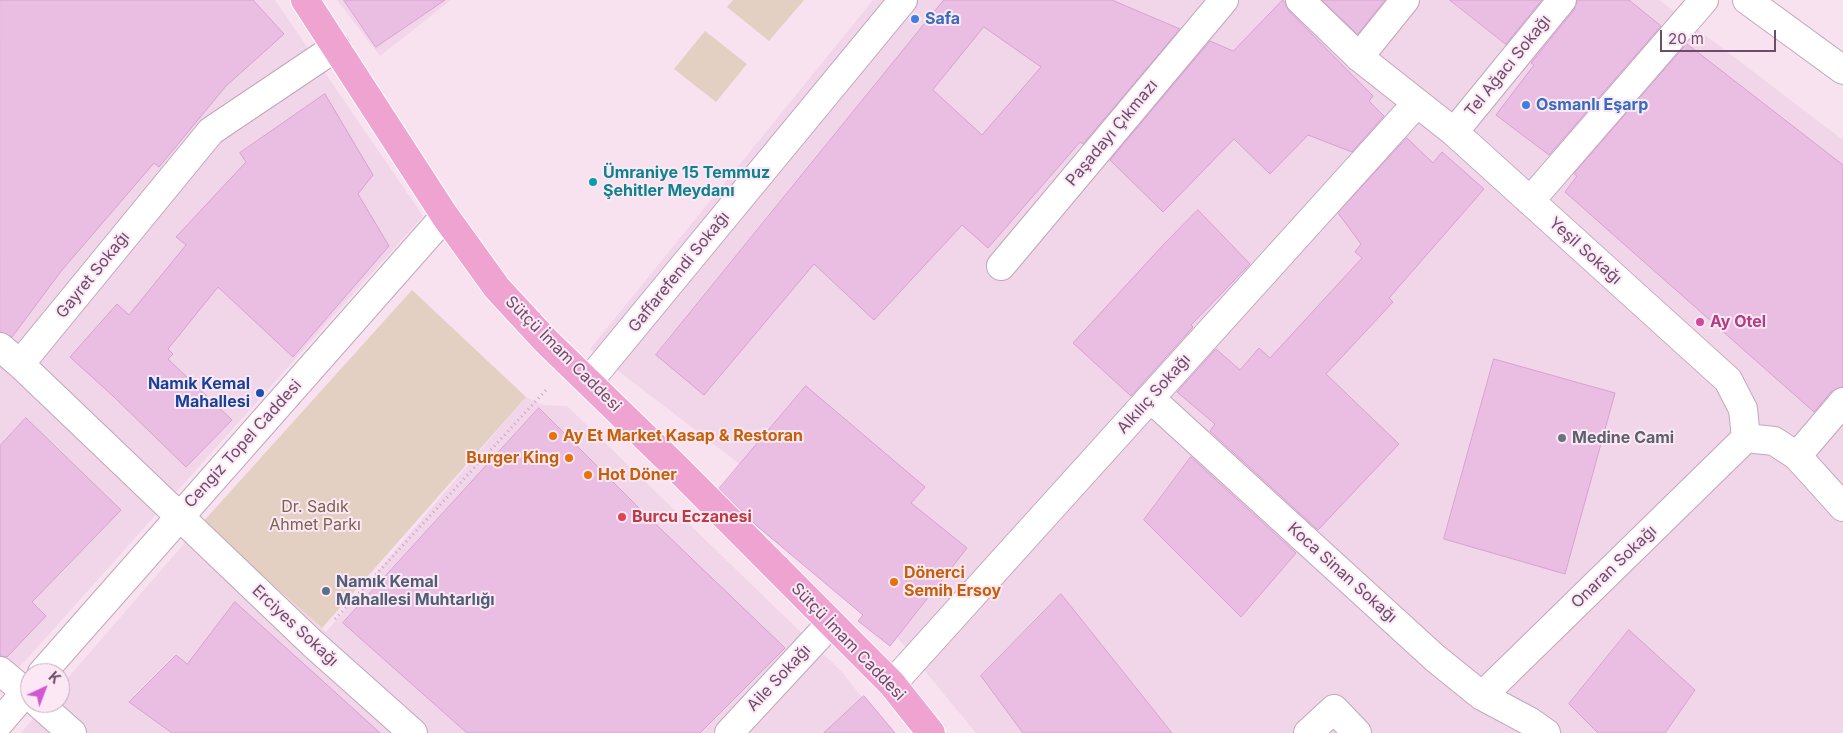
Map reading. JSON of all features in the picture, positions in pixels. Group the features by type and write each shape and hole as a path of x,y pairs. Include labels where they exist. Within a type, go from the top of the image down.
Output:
{"main road":[{"name":"Sütçü İmam Caddesi","path":"305,0 444,216 497,288 546,341 580,372 892,684 932,733"}],"street":[{"name":"Gaffarefendi Sokağı","path":"580,372 903,0"},
{"name":"Paşadayı Çıkmazı","path":"1001,266 1224,0"},
{"name":"Yeşil Sokağı","path":"1300,0 1359,57 1416,104 1454,132 1728,380 1743,408 1746,438"},
{"path":"1359,57 1405,0"},
{"name":"Tel Ağacı Sokağı","path":"1454,132 1562,0"},
{"path":"1530,201 1704,0"},
{"path":"1747,0 1843,70"},
{"name":"Gayret Sokağı","path":"179,516 10,356 211,131 336,47"},
{"name":"Alkılıç Sokağı","path":"892,684 1416,104"},
{"name":"Cengiz Topel Caddesi","path":"56,663 179,516 444,216"},
{"name":"Koca Sinan Sokağı","path":"1150,398 1436,658 1482,696 1531,729"},
{"path":"1797,456 1843,402"},
{"path":"1746,438 1774,440 1797,456 1843,507"},
{"name":"Onaran Sokağı","path":"1482,696 1746,438"},
{"name":"Erciyes Sokağı","path":"179,516 312,643 413,733"},
{"name":"Aile Sokağı","path":"729,733 830,624"},
{"path":"0,671 20,683"},
{"name":"Cengiz Topel Caddesi","path":"0,722 20,703"},
{"path":"1308,733 1334,709 1357,733"},
{"path":"54,713 72,733"}],"path":[{"path":"312,643 580,372"}],"shaded area":[{"path":"0,0 275,0 423,216 23,663 20,663 20,667 0,689"},
{"path":"337,0 451,0 380,56"},
{"path":"873,0 1659,0 1843,140 1843,733 976,733 780,495 590,349"},
{"path":"526,397 543,405 567,406 842,672 890,733 21,733 38,713 70,713 70,675 202,523 326,632"}],"green space":[{"path":"733,0 804,0 769,41 727,7"},
{"path":"705,31 747,64 716,102 674,69"},
{"name":"Dr. Sadık Ahmet Parkı","path":"412,290 526,397 322,628 202,523"}],"building":[{"path":"0,0 253,0 284,34 226,86 159,167 154,163 62,270 12,337 0,332"},
{"path":"344,0 445,0 376,47"},
{"path":"944,0 1112,0 1180,29 1083,144 1080,142 988,248 962,225 874,320 814,264 704,395 656,355","holes":["984,27 1041,67 982,135 933,90"]},
{"path":"1283,0 1289,11 1373,96 1369,101 1384,116 1352,152 1308,135 1270,174 1234,139 1163,212 1110,160 1210,41 1233,51"},
{"path":"1322,0 1385,0 1358,34"},
{"path":"1450,0 1542,0 1506,44"},
{"path":"1577,0 1629,0 1661,26 1549,155 1496,115 1534,65 1531,63 1574,10"},
{"path":"1687,44 1843,165 1843,387 1831,392 1814,412 1565,192 1577,176 1574,174"},
{"path":"325,94 373,175 358,194 389,246 293,357 218,287 168,349 173,354 168,359 232,420 186,467 70,357 117,304 129,315 186,245 176,237 246,162 240,153"},
{"path":"1407,138 1433,163 1442,152 1484,189 1389,298 1393,302 1326,374 1399,444 1318,530 1210,431 1215,424 1177,392 1216,349 1240,370 1259,348 1270,358 1362,258 1355,252 1361,244 1338,213"},
{"path":"1198,210 1250,264 1191,325 1193,327 1131,396 1073,343"},
{"path":"1494,359 1615,393 1565,574 1444,539"},
{"path":"806,386 925,487 911,503 967,548 890,646 858,621 863,615 757,526 719,489"},
{"path":"539,408 643,512 785,648 700,733 467,733 343,623"},
{"path":"26,418 121,510 32,602 46,616 7,657 0,656 0,446"},
{"path":"1191,457 1296,553 1241,617 1144,520"},
{"path":"1061,594 1172,733 1023,733 981,676"},
{"path":"235,602 380,733 172,733 129,702 176,655 187,664"},
{"path":"1629,630 1695,690 1665,733 1598,733 1569,704"},
{"path":"864,696 895,733 824,733"}],"place":[{"name":"Safa","path":"915,19"},
{"name":"Osmanlı Eşarp","path":"1526,105"},
{"name":"Ümraniye 15 Temmuz Şehitler Meydanı","path":"593,182"},
{"name":"Ay Otel","path":"1700,322"},
{"name":"Namık Kemal Mahallesi","path":"260,393"},
{"name":"Ay Et Market Kasap & Restoran","path":"553,436"},
{"name":"Medine Cami","path":"1562,438"},
{"name":"Burger King","path":"569,458"},
{"name":"Hot Döner","path":"588,475"},
{"name":"Burcu Eczanesi","path":"622,517"},
{"name":"Dönerci Semih Ersoy","path":"894,582"},
{"name":"Namık Kemal Mahallesi Muhtarlığı","path":"326,591"}]}
